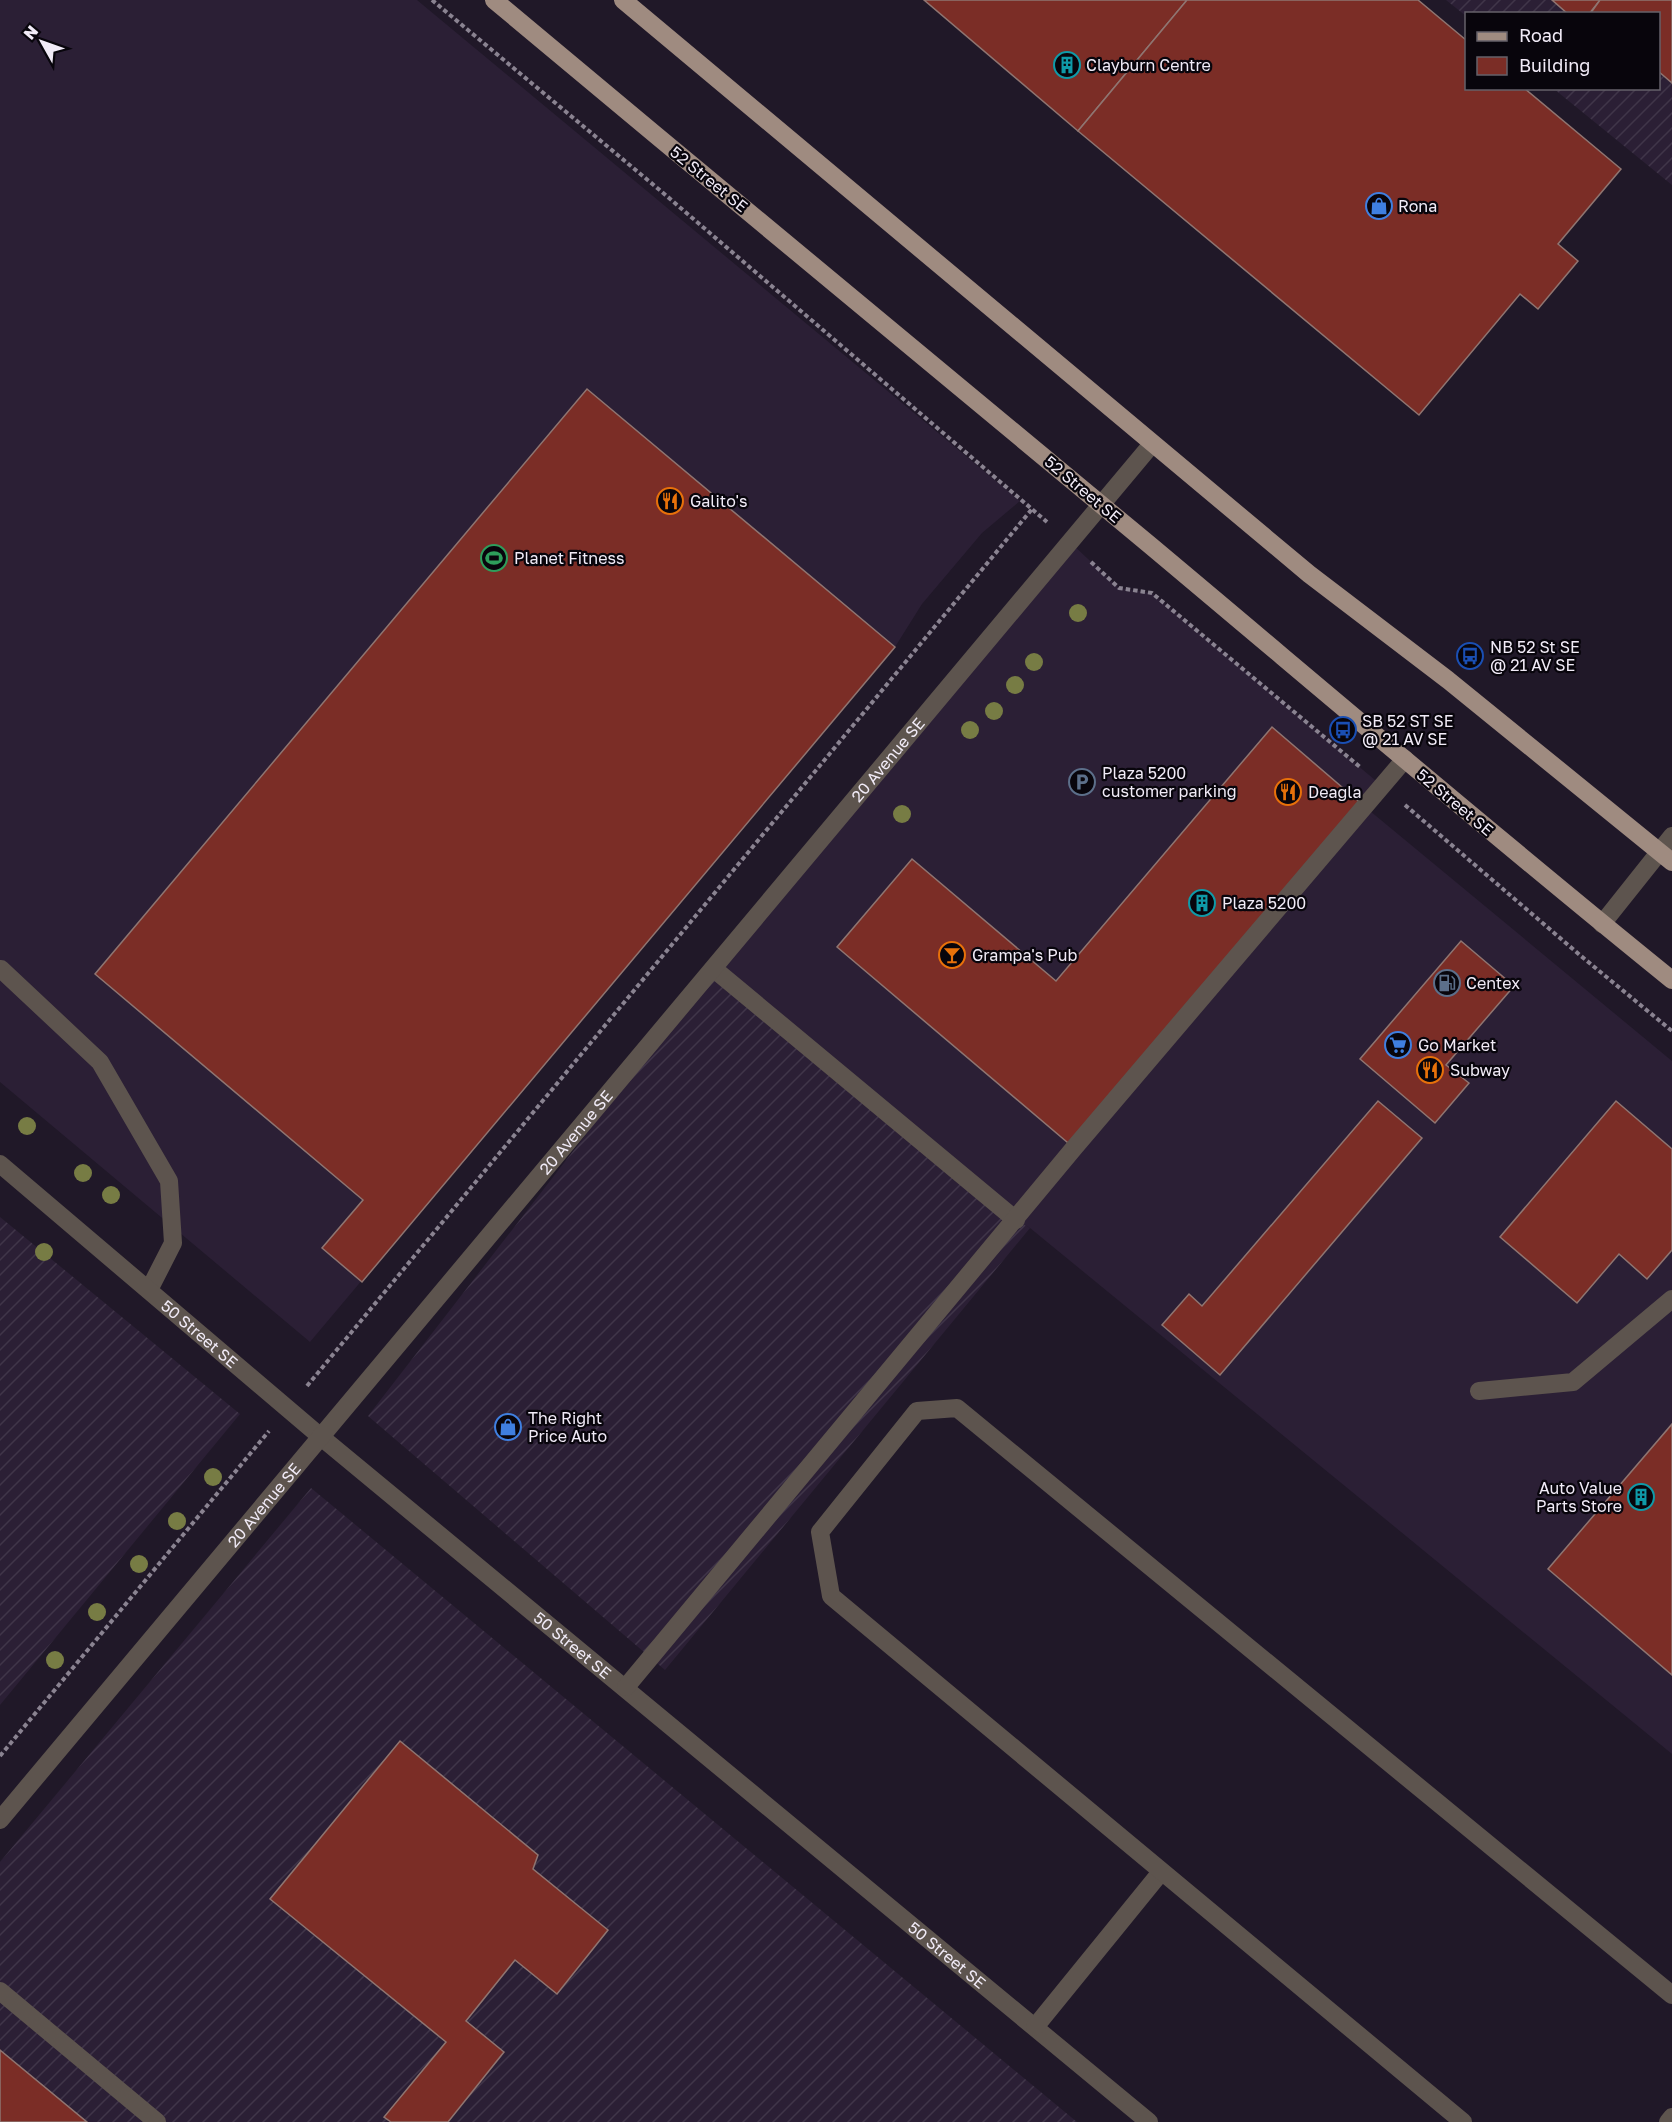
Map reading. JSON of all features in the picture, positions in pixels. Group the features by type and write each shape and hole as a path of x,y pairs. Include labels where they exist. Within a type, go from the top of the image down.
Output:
{"main road":[{"name":"52 Street SE","path":"494,0 1672,980"},
{"path":"623,0 1309,574 1448,680 1665,857"}],"street":[{"name":"20 Avenue SE","path":"0,1820 1152,444"},
{"path":"626,1687 1074,1148 1404,759"},
{"path":"1602,924 1665,857 1672,836"},
{"path":"0,969 100,1062 168,1181 173,1243 149,1290"},
{"path":"714,969 1016,1220"},
{"name":"50 Street SE","path":"0,1164 321,1437 1149,2122"},
{"path":"1479,1391 1573,1382 1672,1299"},
{"path":"1463,2122 831,1596 820,1532 917,1412 957,1408 1672,1995"},
{"path":"1035,2027 1161,1872"},
{"path":"0,1991 157,2122"},
{"path":"1668,2122 1672,2117"}],"path":[{"path":"0,1756 1032,508"}],"shaded area":[{"path":"0,0 417,0 1020,501 982,533 922,604 895,647 310,1342 0,1082"},
{"path":"1446,0 1672,0 1672,185 1555,90 1660,90 1660,12 1465,12 1465,15"},
{"path":"1071,543 1119,588 1152,593 1381,785 1364,806 1672,1061 1672,1754 1030,1228 1016,1220 714,969"},
{"path":"714,969 1016,1220 1030,1228 665,1670 368,1416"},
{"path":"0,1217 240,1414 0,1705"},
{"path":"311,1488 1077,2122 0,2122 0,1862"}],"building":[{"name":"Clayburn Centre","path":"924,0 1187,0 1078,131"},
{"name":"Rona","path":"1187,0 1418,0 1465,39 1465,90 1526,90 1621,169 1558,244 1578,261 1538,309 1520,294 1419,415 1078,131"},
{"path":"1552,0 1600,0 1591,12 1566,12"},
{"path":"1600,0 1672,0 1672,83 1660,73 1660,12 1591,12"},
{"path":"587,389 895,647 362,1282 322,1248 363,1200 95,974"},
{"name":"Plaza 5200","path":"1272,727 1364,806 1074,1148 837,947 912,859 1056,981"},
{"path":"1461,941 1514,986 1446,1065 1469,1083 1435,1123 1360,1059"},
{"path":"1378,1101 1422,1138 1220,1375 1162,1325 1189,1294 1202,1306"},
{"path":"1616,1101 1672,1149 1672,1250 1647,1279 1619,1254 1577,1303 1500,1237"},
{"name":"Auto Value Parts Store","path":"1672,1424 1672,1675 1548,1569"},
{"path":"400,1741 538,1855 533,1869 608,1930 557,1994 515,1960 466,2021 504,2052 448,2122 391,2122 384,2117 446,2042 270,1899"},
{"path":"0,2050 87,2122 0,2122"}],"place":[{"name":"Clayburn Centre","path":"1067,65"},
{"name":"Rona","path":"1379,206"},
{"name":"Galito's","path":"670,501"},
{"name":"Planet Fitness","path":"494,558"},
{"name":"NB 52 St SE @ 21 AV SE","path":"1470,656"},
{"name":"SB 52 ST SE @ 21 AV SE","path":"1343,730"},
{"name":"Plaza 5200 customer parking","path":"1082,782"},
{"name":"Deagla","path":"1288,792"},
{"name":"Plaza 5200","path":"1202,903"},
{"name":"Grampa's Pub","path":"952,955"},
{"name":"Centex","path":"1447,983"},
{"name":"Go Market","path":"1398,1045"},
{"name":"Subway","path":"1430,1070"},
{"name":"The Right Price Auto","path":"508,1427"},
{"name":"Auto Value Parts Store","path":"1641,1497"}]}
